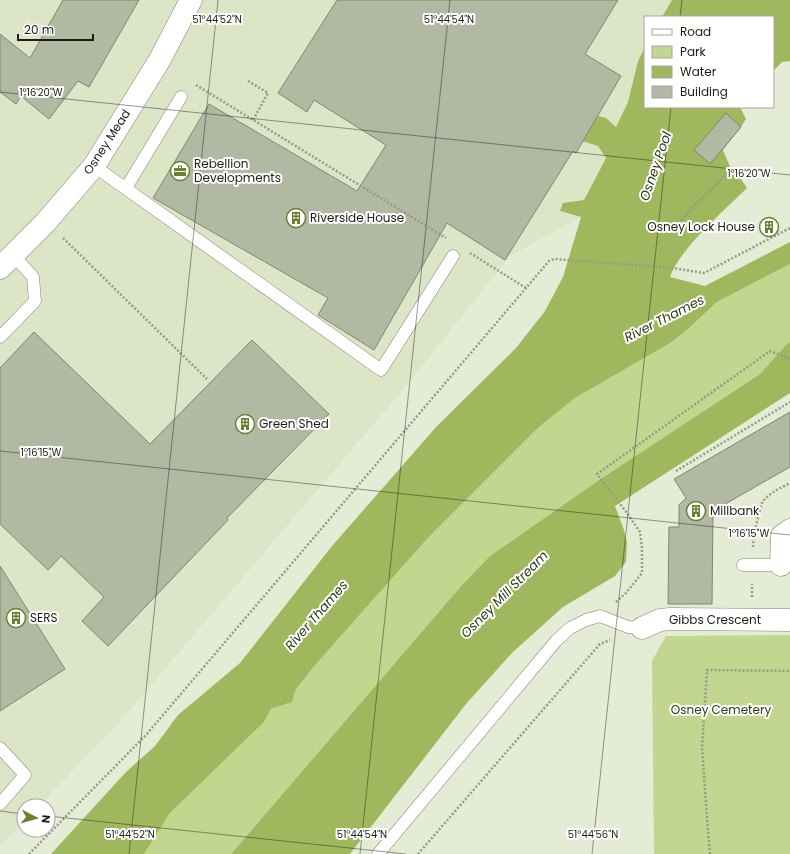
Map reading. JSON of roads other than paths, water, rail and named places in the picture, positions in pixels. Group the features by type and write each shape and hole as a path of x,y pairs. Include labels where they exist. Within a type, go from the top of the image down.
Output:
{"street":[{"name":"Osney Mead","path":"6,262 45,223 94,166 159,61 191,0"},
{"path":"786,565 782,536 790,530"},
{"name":"Gibbs Crescent","path":"642,628 660,620 670,619 790,620"}],"lane":[{"path":"126,188 182,97"},
{"path":"94,166 381,370 453,256"},
{"path":"0,337 35,301 33,277 6,262"},
{"path":"743,565 786,565"},
{"path":"378,854 556,641 570,628 586,620 600,616 628,627 642,628"},
{"path":"0,748 25,775 0,804"}],"water":[{"path":"672,0 790,0 790,61 782,62 774,70 774,16 663,16"},
{"path":"644,49 644,108 740,108 746,119 723,150 731,169 737,173 747,188 693,242 675,266 670,277 705,286 790,242 790,264 717,302 672,342 575,398 539,427 427,539 316,664 296,689 292,702 271,709 264,722 170,813 144,854 51,854 126,772 155,746 178,715 240,663 332,546 437,426 516,348 545,311 563,277 581,217 560,211 563,203 584,200 606,158 598,146 582,141 598,116 606,118 616,127 628,102 638,61"},
{"name":"Osney Mill Stream","path":"790,342 790,393 615,506 627,543 626,562 615,576 563,607 513,652 466,704 350,854 231,854 462,585 490,556 599,480 760,374"}],"place":[{"name":"Rebellion Developments","path":"180,171"},
{"name":"Riverside House","path":"296,218"},
{"name":"Osney Lock House","path":"769,227"},
{"name":"Green Shed","path":"245,424"},
{"name":"Millbank","path":"696,511"},
{"name":"SERS","path":"16,618"}],"water label":[{"name":"Osney Pool","path":"655,166"},
{"name":"River Thames","path":"664,318"},
{"name":"River Thames","path":"316,615"}],"park label":[{"name":"Osney Cemetery","path":"721,710"}]}
